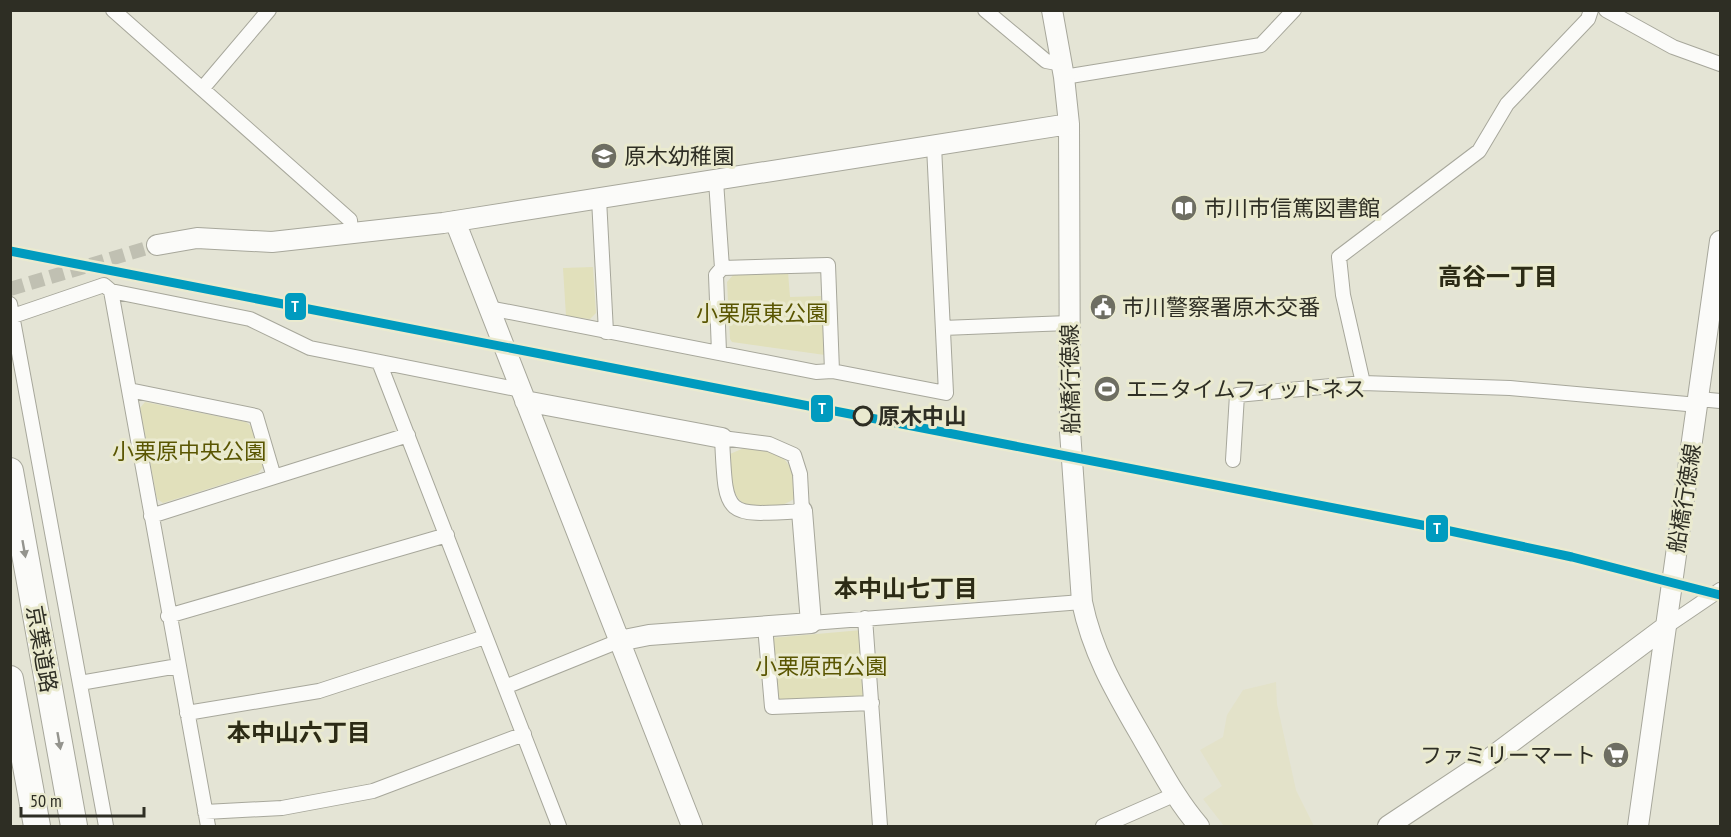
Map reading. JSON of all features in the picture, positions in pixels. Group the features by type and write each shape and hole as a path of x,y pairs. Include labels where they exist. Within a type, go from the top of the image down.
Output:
{"highway":[{"name":"京葉道路","path":"10,471 74,826"},
{"name":"京葉道路","path":"10,679 37,826"}],"street":[{"path":"113,10 350,220 351,233"},
{"path":"202,89 269,10"},
{"path":"985,10 1046,61 1063,70 1262,45 1294,10"},
{"name":"船橋行徳線","path":"1052,10 1063,70 1069,124 1070,431 1082,602 1088,628 1102,667 1176,795 1199,826"},
{"path":"1363,383 1343,295 1339,257 1479,151 1507,104 1588,19 1591,10"},
{"path":"1606,10 1673,47 1720,64"},
{"path":"157,244 197,238 272,242 455,221 716,182 1069,124"},
{"path":"489,308 816,372 832,371 946,393 934,146"},
{"path":"716,182 722,268 716,275 719,352"},
{"path":"599,200 606,332"},
{"path":"455,221 692,826"},
{"name":"船橋行徳線","path":"1638,826 1720,241"},
{"path":"722,268 828,265 832,371"},
{"path":"106,826 12,310 104,285 111,291 250,320 310,348 722,438 769,444 794,455 800,474 811,622"},
{"path":"111,291 168,616 208,826"},
{"path":"943,328 1069,323"},
{"path":"379,362 560,826"},
{"path":"1233,460 1237,395 1363,383 1510,388 1699,402 1720,401"},
{"path":"129,390 256,416 274,477"},
{"path":"151,516 408,435"},
{"path":"722,438 724,488 732,504 749,514 802,511"},
{"path":"168,616 447,535"},
{"path":"1388,826 1489,759 1664,628 1720,590"},
{"path":"505,687 619,641 649,635 1082,602"},
{"path":"865,618 880,826"},
{"path":"765,626 772,707 872,703"},
{"path":"187,713 319,691 485,637"},
{"path":"80,683 178,666"},
{"path":"206,812 282,808 373,791 524,734"},
{"path":"1103,826 1176,795"}],"shaded area":[{"path":"1276,682 1277,704 1296,790 1314,826 1224,826 1203,799 1222,786 1200,750 1223,737 1227,715 1243,690"}],"green space":[{"path":"593,267 596,313 590,319 566,316 563,268"},
{"name":"小栗原東公園","path":"788,272 790,297 821,296 825,355 732,342 730,339 727,282 734,274"},
{"name":"小栗原中央公園","path":"145,402 246,422 252,427 263,467 258,473 163,503 157,499 140,408"},
{"path":"744,448 768,451 784,459 792,474 794,499 779,506 762,508 751,507 738,498 732,483 730,454"},
{"name":"小栗原西公園","path":"862,630 867,691 863,696 782,701 776,697 771,638"}],"tunnel":[{"path":"10,289 157,245"}],"transit line":[{"name":"T","path":"10,251 1422,525 1572,557 1720,595"}],"place":[{"name":"原木幼稚園","path":"604,156"},
{"name":"市川市信篤図書館","path":"1184,208"},
{"name":"市川警察署原木交番","path":"1103,307"},
{"name":"エニタイムフィットネス","path":"1107,389"},
{"name":"原木中山","path":"863,416"},
{"name":"ファミリーマート","path":"1616,755"}],"district":[{"name":"高谷一丁目","path":"1498,276"},
{"name":"本中山七丁目","path":"906,588"},
{"name":"本中山六丁目","path":"299,732"}]}
